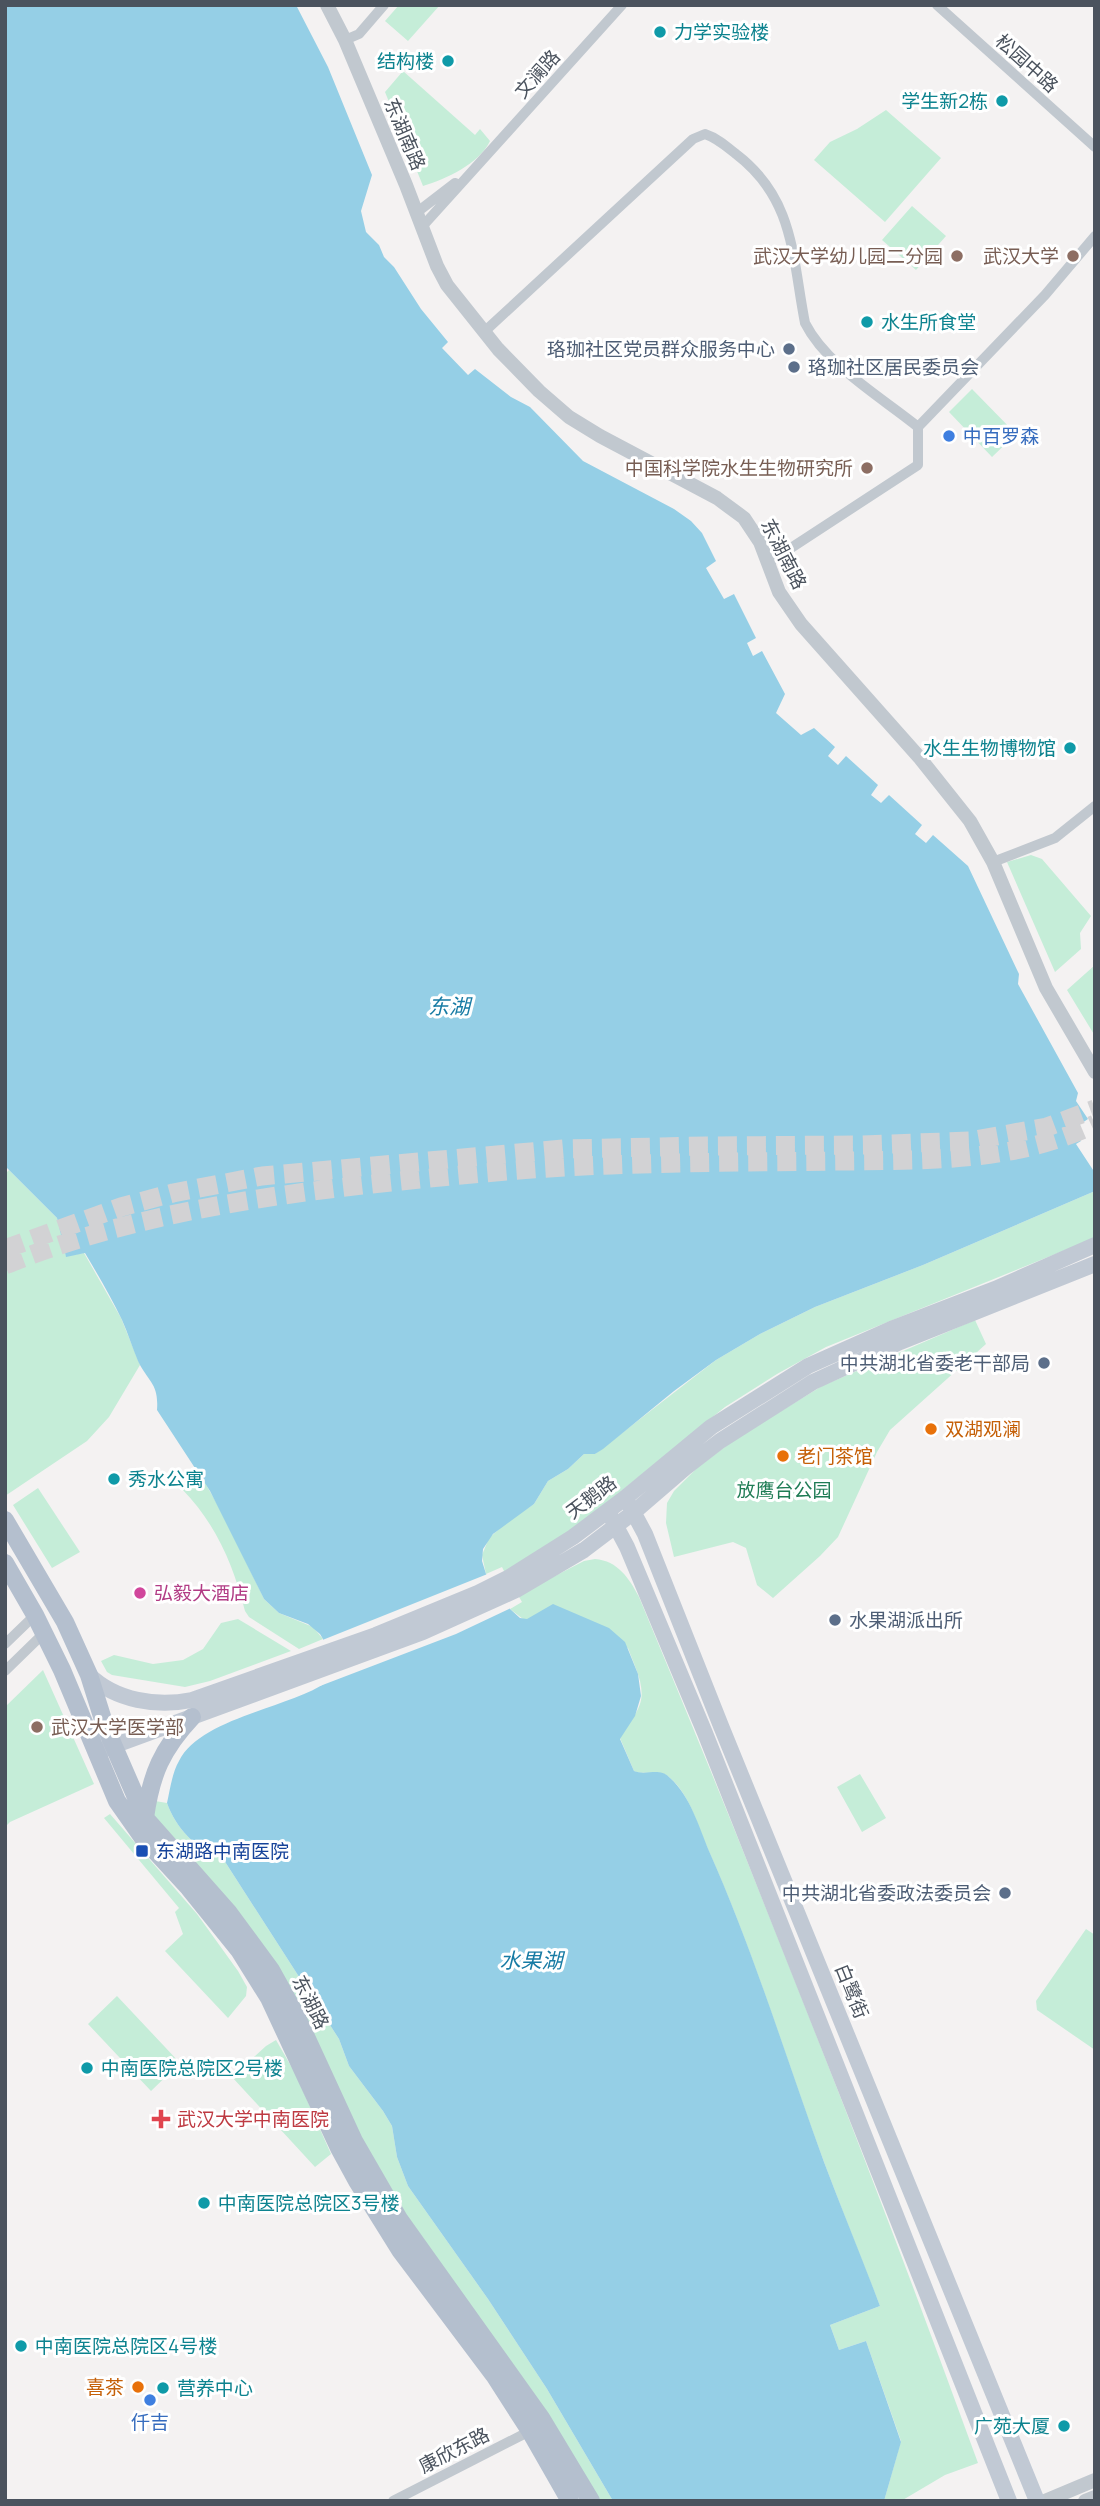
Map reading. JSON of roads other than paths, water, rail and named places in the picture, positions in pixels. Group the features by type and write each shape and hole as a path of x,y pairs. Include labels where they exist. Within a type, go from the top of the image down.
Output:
{"main road":[{"name":"天鹅路","path":"630,1505 712,1427 808,1366 1095,1245"},
{"name":"天鹅路","path":"89,1675 99,1685 128,1698 177,1703 312,1666 451,1621 512,1584 564,1563 630,1505 763,1412 813,1382 900,1342 1095,1264"},
{"name":"白鹭街","path":"630,1505 1037,2501"},
{"path":"612,1519 627,1548 705,1733 1009,2501"},
{"name":"东湖路","path":"5,1520 47,1588 89,1675 117,1801 127,1817 239,1950 269,1998 356,2181 400,2250 494,2375 570,2501"},
{"name":"东湖路","path":"5,1563 145,1818 229,1913 271,1970 296,2015 354,2141 394,2210 418,2248 541,2418 590,2501"},
{"name":"天鹅路","path":"105,1749 192,1717 312,1666"},
{"path":"145,1818 152,1778 165,1749 192,1717"}],"street":[{"name":"东湖南路","path":"327,5 345,40 447,285 484,332 539,391 576,422 734,509 752,529 779,592 801,624 961,807 993,862 1036,966 1063,1021 1095,1072"},
{"path":"345,40 359,34 384,5"},
{"name":"文澜路","path":"421,228 622,5"},
{"name":"松园中路","path":"937,5 1095,147"},
{"path":"484,332 693,139 705,134 715,137 744,160 766,182 774,195 789,230 804,318 810,333 838,364 918,427"},
{"name":"文澜路","path":"416,213 477,166"},
{"path":"768,562 918,465 918,427 1045,295 1095,236"},
{"path":"993,862 1060,835 1095,806"},
{"path":"1063,1021 1095,1079"},
{"path":"5,1644 35,1615"},
{"path":"5,1671 44,1633"},
{"name":"康欣东路","path":"393,2501 530,2431"},
{"path":"1045,2501 1095,2480"},
{"path":"1085,2501 1095,2497"}],"water":[{"name":"东湖","path":"5,5 296,5 328,67 372,175 361,211 366,232 379,245 384,257 448,342 442,348 468,375 475,369 511,397 530,407 583,461 674,509 702,533 716,561 706,568 724,599 734,594 756,638 747,643 753,656 762,651 785,694 776,713 801,735 814,728 835,747 828,756 838,765 846,756 878,785 871,795 881,803 889,795 922,825 915,834 926,843 933,835 968,866 1019,974 1018,984 1078,1093 1076,1101 1088,1119 1073,1129 1081,1141 1076,1144 1095,1173 1095,1191 923,1265 815,1307 760,1334 716,1360 603,1449 595,1454 584,1454 568,1469 548,1481 534,1504 493,1534 483,1549 482,1561 486,1574 510,1609 520,1618 527,1619 553,1604 609,1628 625,1642 638,1674 641,1696 635,1716 620,1739 634,1771 665,1774 683,1793 693,1812 741,1928 824,2162 880,2306 830,2325 839,2350 866,2341 901,2442 884,2501 613,2501 547,2389 488,2299 408,2186 397,2157 392,2126 349,2066 339,2039 222,1857 204,1849 188,1837 167,1803 179,1761 190,1746 225,1724 311,1691 327,1682 323,1639 308,1624 279,1613 264,1599 210,1491 157,1410 155,1388 138,1361 118,1311 85,1253 66,1257 57,1218 5,1166"}],"tunnel":[{"path":"5,1249 121,1207 173,1193 262,1176 563,1149 970,1141 1047,1127 1095,1109"},
{"path":"5,1265 101,1232 150,1220 249,1200 300,1193 427,1178 558,1167 940,1159 1035,1146 1095,1124"}],"place":[{"name":"力学实验楼","path":"660,32"},
{"name":"结构楼","path":"448,61"},
{"name":"学生新2栋","path":"1002,101"},
{"name":"武汉大学幼儿园二分园","path":"957,256"},
{"name":"武汉大学","path":"1073,256"},
{"name":"水生所食堂","path":"867,322"},
{"name":"珞珈社区党员群众服务中心","path":"789,349"},
{"name":"珞珈社区居民委员会","path":"794,367"},
{"name":"中百罗森","path":"949,436"},
{"name":"中国科学院水生生物研究所","path":"867,468"},
{"name":"水生生物博物馆","path":"1070,748"},
{"name":"中共湖北省委老干部局","path":"1044,1363"},
{"name":"双湖观澜","path":"931,1429"},
{"name":"老门茶馆","path":"783,1456"},
{"name":"秀水公寓","path":"114,1479"},
{"name":"弘毅大酒店","path":"140,1593"},
{"name":"水果湖派出所","path":"835,1620"},
{"name":"武汉大学医学部","path":"37,1727"},
{"name":"东湖路中南医院","path":"142,1851"},
{"name":"中共湖北省委政法委员会","path":"1005,1893"},
{"name":"中南医院总院区2号楼","path":"87,2068"},
{"name":"武汉大学中南医院","path":"161,2119"},
{"name":"中南医院总院区3号楼","path":"204,2203"},
{"name":"中南医院总院区4号楼","path":"21,2346"},
{"name":"喜茶","path":"138,2387"},
{"name":"营养中心","path":"163,2388"},
{"name":"仟吉","path":"150,2400"},
{"name":"广苑大厦","path":"1064,2426"}],"park label":[{"name":"放鹰台公园","path":"784,1490"}],"water label":[{"name":"水果湖","path":"531,1961"}]}
